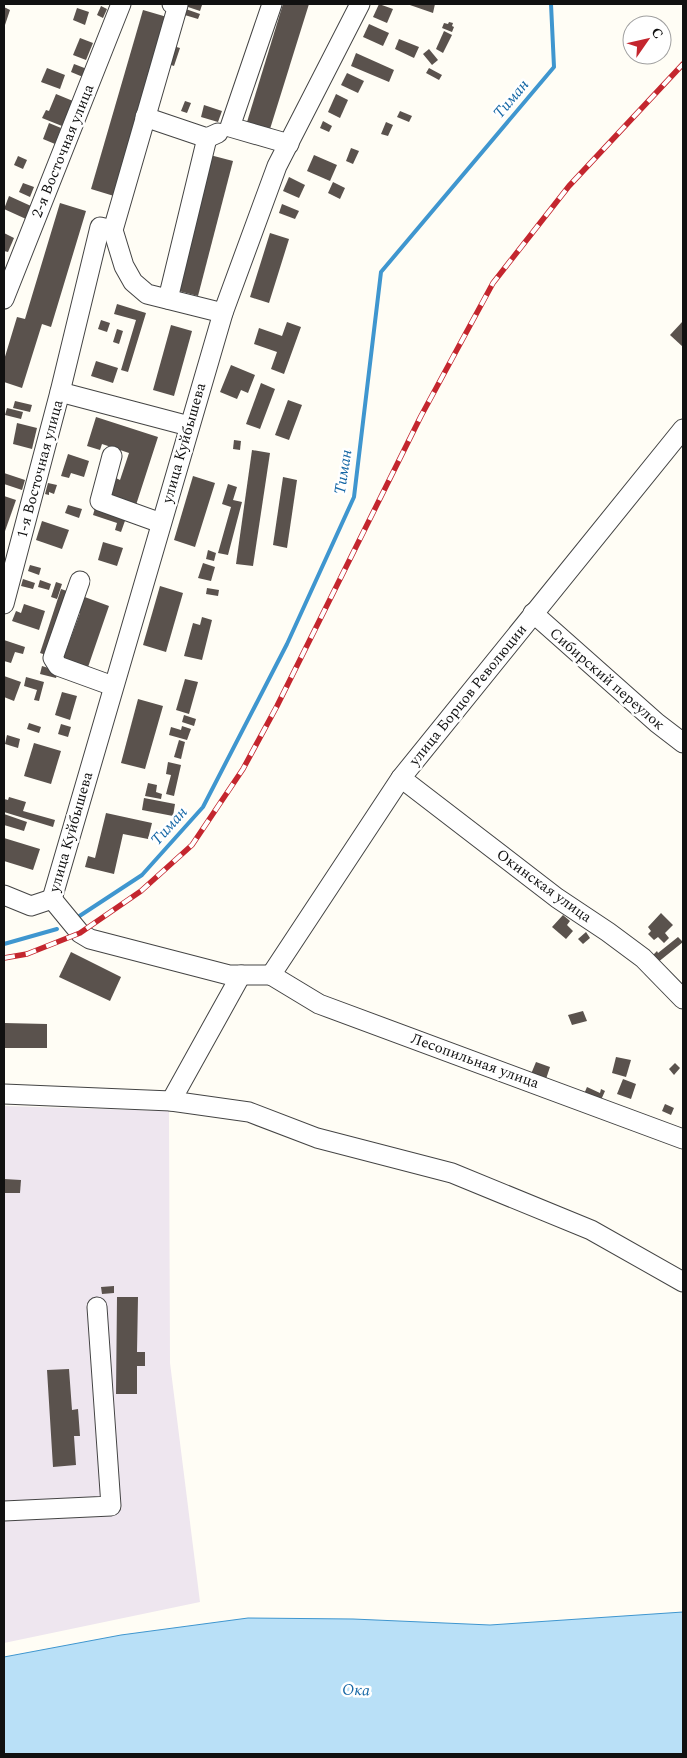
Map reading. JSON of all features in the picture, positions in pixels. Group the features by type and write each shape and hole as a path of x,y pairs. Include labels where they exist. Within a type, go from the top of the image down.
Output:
{"street":[{"name":"2-я Восточная улица","path":"4,299 122,4"},
{"path":"172,4 178,6 113,230 124,266 133,282 147,294 222,313"},
{"path":"230,127 272,4"},
{"name":"улица Куйбышева","path":"52,899 222,313 277,166 360,4"},
{"path":"145,117 207,138 230,127 288,144"},
{"path":"168,299 207,138"},
{"name":"1-я Восточная улица","path":"4,604 60,392 100,228 113,230"},
{"path":"60,392 189,426"},
{"name":"улица Борцов Революции","path":"271,975 401,778 683,429"},
{"path":"112,456 100,501 161,523"},
{"path":"80,581 53,658 58,666 113,686"},
{"name":"Сибирский переулок","path":"533,613 657,723 683,743"},
{"name":"Окинская улица","path":"401,778 557,898 643,958 683,999"},
{"path":"4,895 31,906 52,899 80,934 90,939 229,975 271,975"},
{"path":"171,1101 241,975"},
{"name":"Лесопильная улица","path":"271,975 319,1004 683,1139"},
{"path":"4,1094 171,1101 249,1112 317,1138 452,1173 591,1230 683,1282"},
{"path":"4,1511 111,1506 98,1307"}],"shaded area":[{"path":"4,1106 169,1111 170,1363 200,1602 4,1643"}],"water":[{"name":"Ока","path":"683,1612 683,1754 4,1754 4,1657 121,1635 248,1618 353,1619 490,1625"}],"building":[{"path":"179,4 198,4 202,5 200,11"},
{"path":"283,4 309,4 270,129 247,122"},
{"path":"379,4 393,9 387,23 373,17"},
{"path":"407,4 435,4 433,13"},
{"path":"101,6 107,9 103,18 97,15"},
{"path":"4,7 10,10 4,28"},
{"path":"180,7 200,14 198,19 178,13"},
{"path":"77,8 89,12 85,25 73,20"},
{"path":"143,10 167,17 114,196 91,189"},
{"path":"449,22 453,23 452,32 442,28 444,23 448,24"},
{"path":"369,24 389,33 383,46 363,37"},
{"path":"444,31 452,35 443,53 436,49"},
{"path":"80,38 93,43 86,60 73,55"},
{"path":"399,39 419,47 414,58 395,49"},
{"path":"173,46 180,48 174,66 168,64"},
{"path":"429,49 438,60 432,65 423,54"},
{"path":"356,53 394,70 389,82 351,66"},
{"path":"74,64 87,69 83,77 71,72"},
{"path":"47,68 65,75 60,89 41,82"},
{"path":"429,68 442,75 439,80 426,73"},
{"path":"347,73 364,81 358,93 341,85"},
{"path":"56,94 73,101 62,126 42,118 46,110 49,111"},
{"path":"336,94 348,100 340,118 328,112"},
{"path":"185,101 191,103 187,113 181,111"},
{"path":"204,105 222,111 218,122 201,117"},
{"path":"400,111 412,116 409,122 397,117"},
{"path":"323,121 332,126 329,132 320,128"},
{"path":"386,122 393,125 388,136 381,134"},
{"path":"49,123 61,128 55,144 43,139"},
{"path":"351,148 359,151 353,164 346,161"},
{"path":"210,155 233,161 198,296 175,290"},
{"path":"314,155 337,165 330,181 307,171"},
{"path":"18,156 27,160 23,169 14,165"},
{"path":"289,177 305,185 299,198 283,191"},
{"path":"333,182 345,188 340,199 328,193"},
{"path":"23,183 34,187 30,197 19,192"},
{"path":"9,196 31,206 26,219 4,209"},
{"path":"60,203 86,211 51,327 42,324 22,388 4,382 4,360 17,317 25,319"},
{"path":"282,204 299,211 295,219 279,213"},
{"path":"4,233 14,238 8,252 4,251"},
{"path":"270,233 289,239 269,303 250,297"},
{"path":"117,304 146,313 128,372 121,370 136,320 114,314"},
{"path":"101,320 110,323 107,332 98,329"},
{"path":"683,321 683,347 670,335"},
{"path":"287,322 301,327 284,374 271,369 277,352 254,344 259,328 282,336"},
{"path":"171,325 192,331 174,396 153,390"},
{"path":"117,329 123,331 119,344 113,342"},
{"path":"96,361 118,368 113,383 91,376"},
{"path":"231,365 255,375 248,393 241,390 237,399 220,392"},
{"path":"261,383 275,389 260,429 246,424"},
{"path":"288,400 302,405 289,440 275,435"},
{"path":"15,401 32,405 30,412 13,408"},
{"path":"7,408 23,412 21,419 5,415"},
{"path":"96,417 158,437 136,505 110,497 116,478 120,480 129,453 102,444 100,450 87,446"},
{"path":"17,423 37,428 32,449 13,444"},
{"path":"234,440 241,441 240,450 233,449"},
{"path":"252,450 270,453 253,566 236,564"},
{"path":"68,454 89,461 84,477 71,473 69,478 61,476"},
{"path":"4,473 25,480 22,490 4,484"},
{"path":"193,476 215,483 195,547 174,540"},
{"path":"283,477 297,480 287,548 273,545"},
{"path":"48,483 57,485 54,494 49,492 49,495 45,494"},
{"path":"228,484 237,487 233,500 242,502 228,555 218,553 231,507 222,504"},
{"path":"4,496 16,500 4,534"},
{"path":"68,505 82,509 79,518 65,513"},
{"path":"95,508 126,518 121,532 115,530 117,523 93,515"},
{"path":"42,521 69,530 62,549 36,540"},
{"path":"103,542 123,548 117,566 98,560"},
{"path":"208,550 216,553 214,561 206,559"},
{"path":"203,563 215,567 211,581 198,578"},
{"path":"30,565 41,568 39,575 28,571"},
{"path":"23,579 35,583 33,589 21,586"},
{"path":"40,580 51,584 49,590 38,587"},
{"path":"56,582 62,584 57,599 51,597"},
{"path":"160,586 183,593 166,652 143,645"},
{"path":"207,588 219,590 218,596 206,594"},
{"path":"61,589 70,592 49,656 40,653"},
{"path":"82,596 109,606 87,670 60,660 64,647 67,648 80,613 77,612"},
{"path":"24,604 45,611 39,630 12,621 16,611 21,613"},
{"path":"202,617 212,620 202,660 184,656 193,623 200,625"},
{"path":"4,640 25,647 23,654 15,652 11,663 4,661"},
{"path":"42,666 58,671 56,678 40,674"},
{"path":"4,676 21,682 14,701 4,697"},
{"path":"26,677 44,682 39,701 34,700 37,690 24,686"},
{"path":"185,679 198,682 189,714 176,710"},
{"path":"62,692 77,696 70,720 55,715"},
{"path":"138,699 163,706 145,769 121,763"},
{"path":"184,715 196,719 194,726 182,722"},
{"path":"29,723 41,727 39,733 27,729"},
{"path":"61,724 71,727 68,737 58,734"},
{"path":"182,726 191,729 187,740 169,735 171,727 181,730"},
{"path":"7,735 20,739 18,748 5,744"},
{"path":"179,740 185,742 181,759 174,757"},
{"path":"34,743 61,751 51,784 24,776"},
{"path":"168,762 181,765 174,796 166,794 171,775 166,774"},
{"path":"148,783 157,785 156,792 162,794 161,799 145,796"},
{"path":"9,797 26,802 23,811 55,820 53,827 4,812 4,799 8,800"},
{"path":"144,798 175,804 173,816 142,810"},
{"path":"106,813 152,823 148,839 123,834 114,874 85,867 88,856 95,858"},
{"path":"4,814 27,822 24,831 4,825"},
{"path":"4,838 40,849 33,870 4,861"},
{"path":"661,913 673,925 665,933 669,938 664,943 658,937 654,940 648,934 651,931 648,927"},
{"path":"563,915 570,921 567,925 573,931 566,939 552,927"},
{"path":"586,932 590,938 583,944 578,939"},
{"path":"678,937 683,942 657,963 652,956"},
{"path":"71,952 121,977 110,1001 59,977"},
{"path":"583,1011 587,1021 572,1025 568,1015"},
{"path":"4,1023 47,1024 47,1048 4,1048"},
{"path":"616,1057 631,1060 626,1077 612,1073"},
{"path":"536,1062 550,1067 546,1079 531,1074"},
{"path":"675,1063 680,1068 674,1075 669,1069"},
{"path":"623,1079 636,1084 631,1099 617,1094"},
{"path":"587,1087 600,1093 601,1089 605,1091 601,1100 584,1094"},
{"path":"665,1104 674,1108 671,1115 662,1111"},
{"path":"4,1179 21,1180 20,1193 4,1193"},
{"path":"114,1286 114,1293 102,1294 101,1287"},
{"path":"117,1297 138,1297 137,1352 145,1352 145,1366 137,1366 137,1394 116,1394"},
{"path":"69,1369 72,1410 78,1409 80,1436 74,1436 76,1465 53,1467 47,1370"}],"waterway":[{"name":"Тиман","path":"78,917 142,875 203,807 287,644 354,497 381,272 554,67 551,4"},
{"name":"Тиман","path":"4,944 57,929"}],"railway":[{"path":"4,958 27,954 80,933 141,891 192,845 243,769 277,706 421,416 493,283 569,186 683,64"}]}
